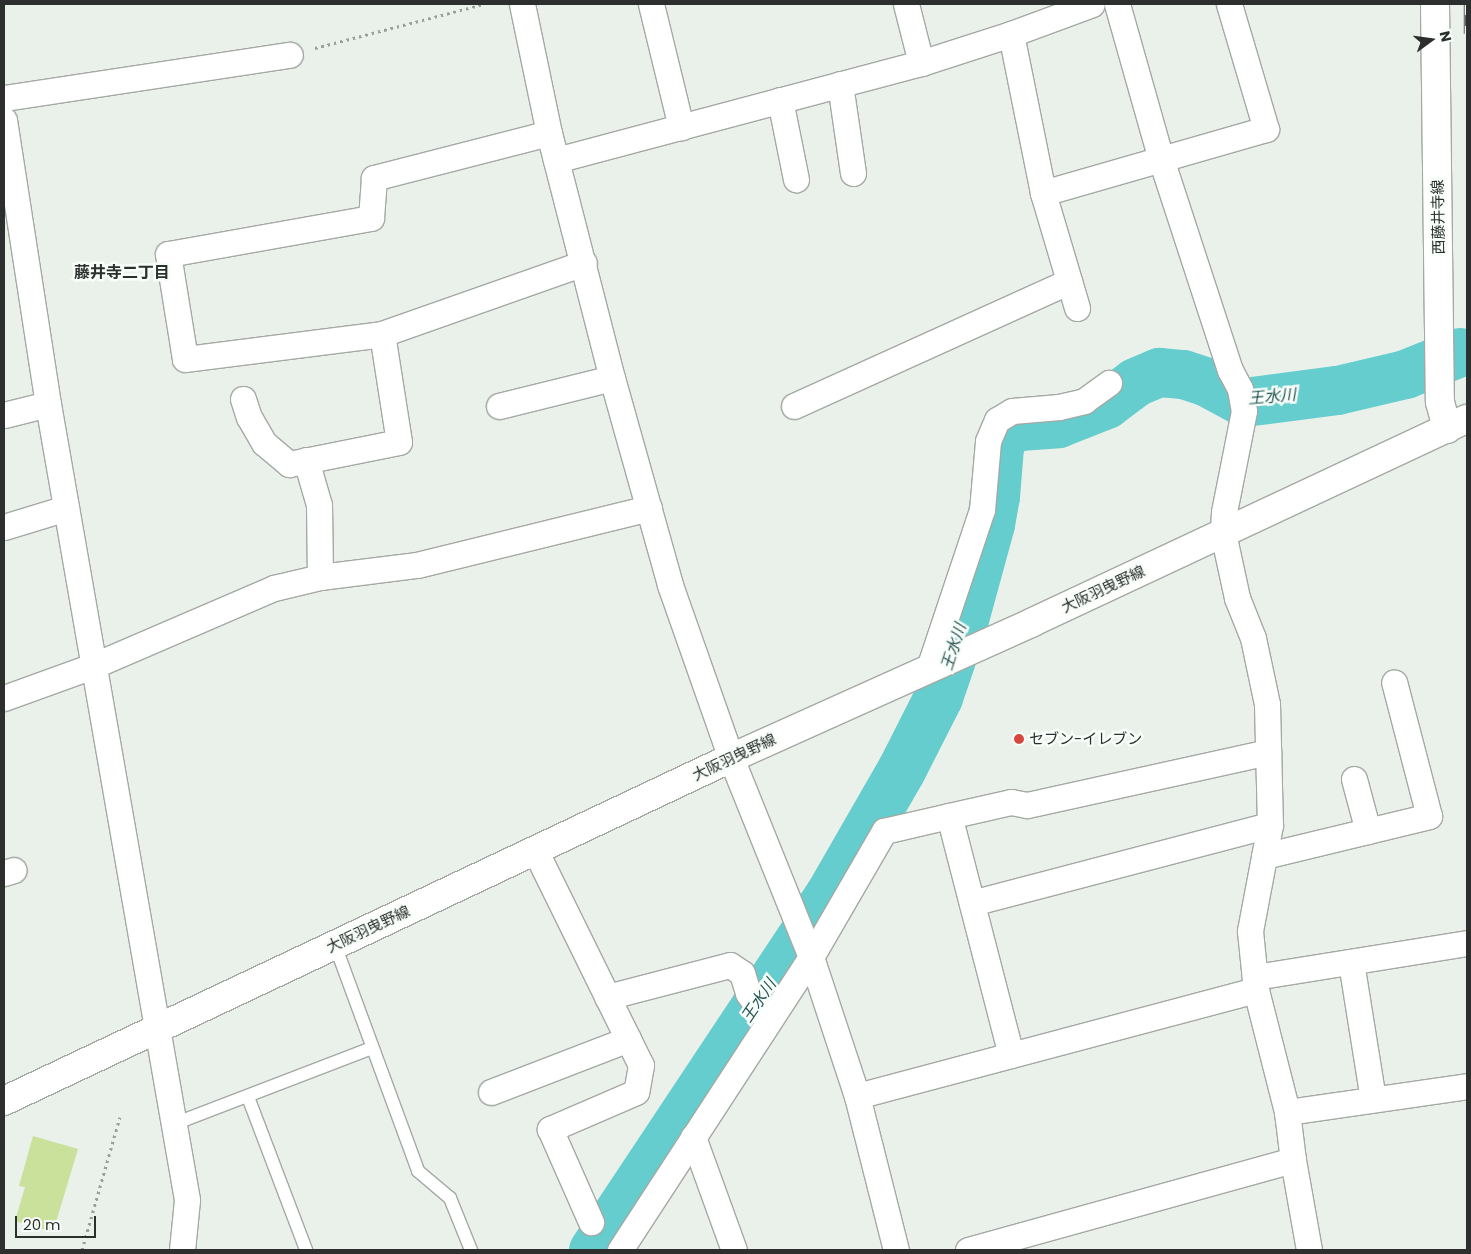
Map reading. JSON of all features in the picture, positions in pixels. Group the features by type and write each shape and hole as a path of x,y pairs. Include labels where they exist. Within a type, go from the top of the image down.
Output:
{"main road":[{"name":"西藤井寺線","path":"1435,4 1440,402 1457,424"},
{"name":"大阪羽曳野線","path":"4,1101 731,758 1457,424"}],"street":[{"path":"522,4 549,133 584,263 612,378 670,585 731,758 804,941 857,1096 896,1250"},
{"path":"651,4 681,127"},
{"path":"906,4 921,63"},
{"path":"556,160 921,63 1011,34 1092,4"},
{"path":"1117,4 1161,159 1230,370 1242,400 1224,512 1223,533 1237,598 1253,638 1267,704 1270,824 1250,931 1256,984 1286,1112 1292,1160 1309,1250"},
{"path":"1043,193 1266,128 1229,4"},
{"path":"1011,34 1043,193 1077,308"},
{"path":"4,98 290,54"},
{"path":"840,84 853,173"},
{"path":"780,100 796,179"},
{"path":"4,120 48,404 187,1200 182,1250"},
{"path":"549,133 374,178 371,218 168,254 185,359 382,334 584,263"},
{"path":"794,406 1069,281"},
{"path":"243,399 249,417 264,443 289,464 399,442 382,334"},
{"path":"499,406 612,378"},
{"path":"948,659 982,510 988,441 997,420 1012,411 1059,407 1084,401 1109,382"},
{"path":"4,415 48,404"},
{"path":"306,460 319,505 320,577"},
{"path":"4,527 66,508"},
{"path":"4,698 94,665 274,588 320,577 416,565 649,508"},
{"path":"1264,856 1429,816 1394,682"},
{"path":"620,1250 768,1022 804,941 884,831 1010,802 1027,805 1268,752"},
{"path":"1354,780 1368,831"},
{"path":"949,816 1011,1055"},
{"path":"972,904 1270,824"},
{"path":"535,850 641,1065 636,1092 550,1128 591,1222"},
{"path":"857,1096 1011,1055 1256,984 1351,962 1467,943"},
{"path":"1351,962 1373,1099"},
{"path":"607,997 730,965 742,972 748,993 768,1022"},
{"path":"491,1092 628,1039"},
{"path":"1286,1112 1467,1086"},
{"path":"693,1137 734,1250"},
{"path":"968,1250 1292,1160"}],"lane":[{"path":"335,945 418,1171 450,1198 471,1250"},
{"path":"174,1124 372,1048"},
{"path":"248,1097 306,1250"}],"path":[{"path":"290,54 484,4"},
{"path":"82,1250 120,1117"}],"building":[{"path":"33,1136 78,1149 53,1232 15,1221 25,1187 19,1186"}],"waterway":[{"name":"王水川","path":"593,1250 829,895 901,770 938,697 961,630 990,524 995,496 999,446 1005,432 1019,426 1058,423 1106,404 1135,382 1159,372 1183,374 1207,382 1244,402 1337,390 1405,374 1460,352"}],"railway":[{"path":"1467,4 1467,34"}],"place":[{"name":"セブン-イレブン","path":"1019,739"}],"district":[{"name":"藤井寺二丁目","path":"122,273"}]}
